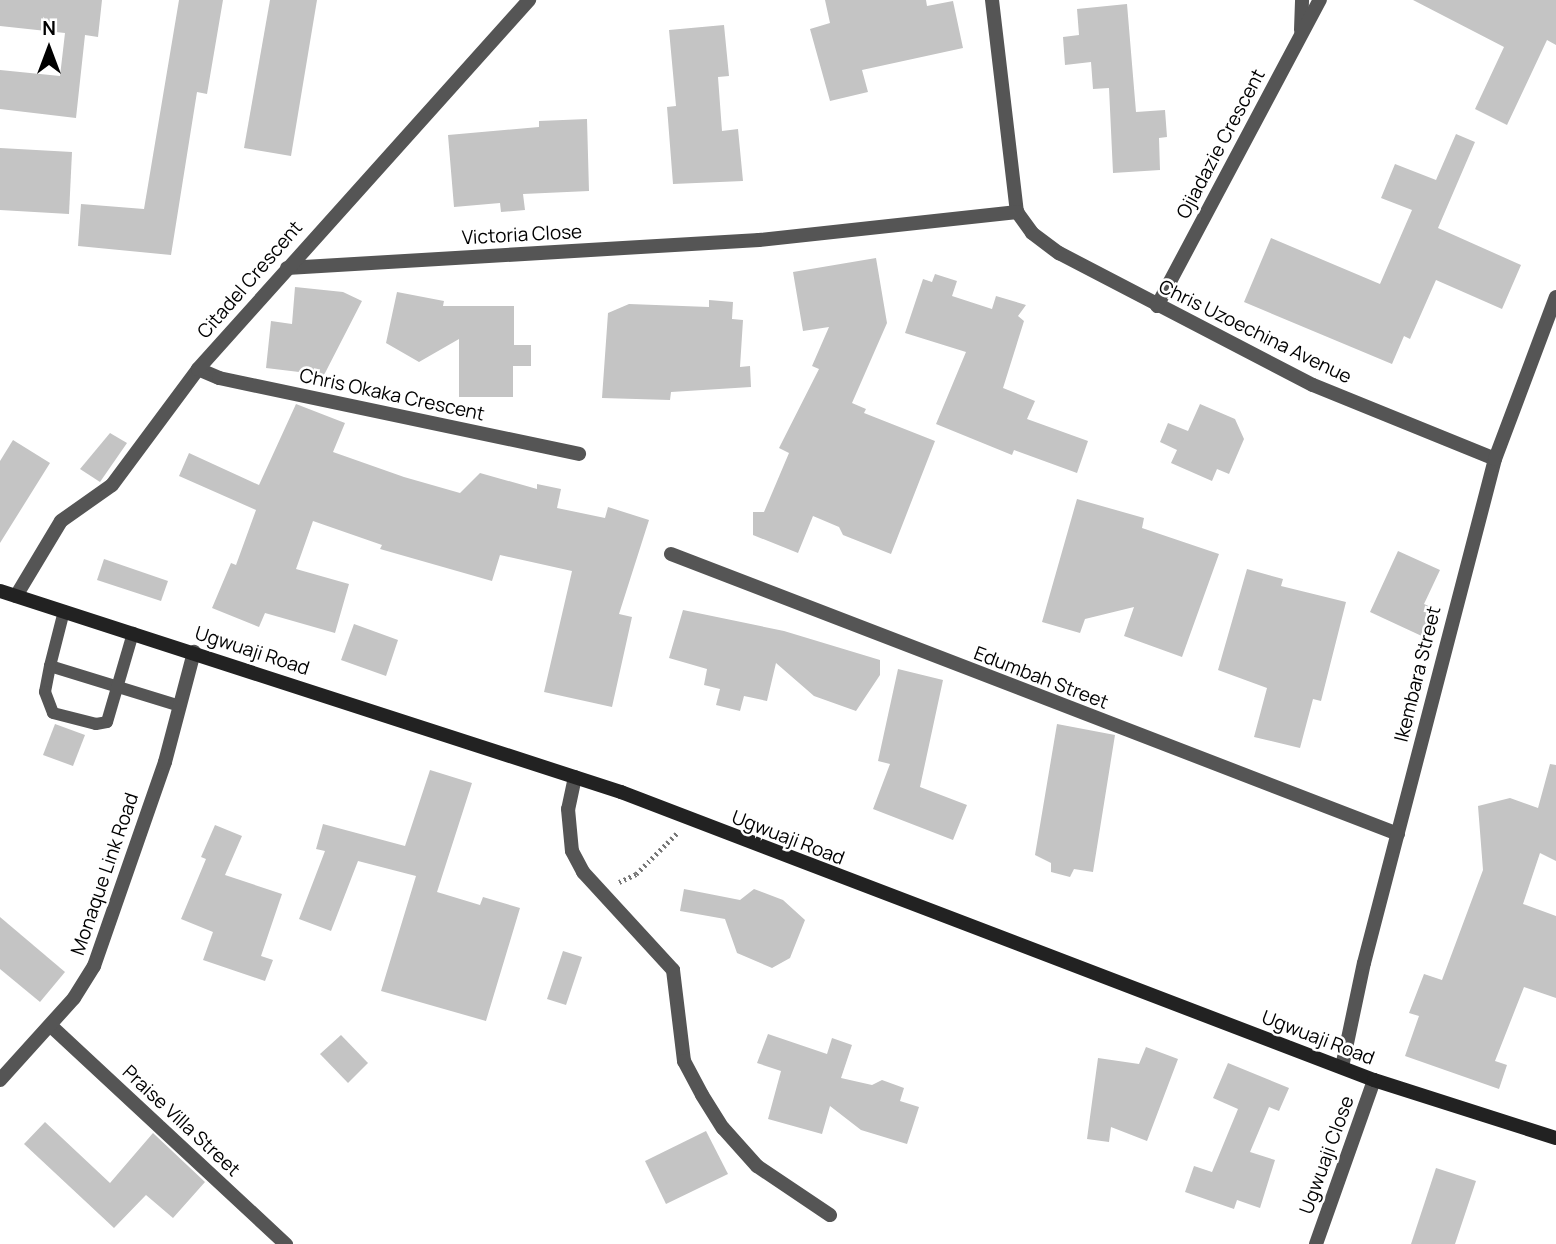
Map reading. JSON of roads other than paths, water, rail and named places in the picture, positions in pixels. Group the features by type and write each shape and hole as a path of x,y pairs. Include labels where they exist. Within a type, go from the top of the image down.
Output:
{"main road":[{"name":"Ugwuaji Road","path":"0,591 575,777 1374,1080 1556,1138"}],"street":[{"name":"Citadel Crescent","path":"16,596 61,521 111,485 198,369 530,0"},
{"path":"992,0 1017,212"},
{"path":"1301,0 1301,35"},
{"name":"Ojiadazie Crescent","path":"1157,306 1320,0"},
{"name":"Victoria Close","path":"287,268 760,240 1017,212"},
{"name":"Chris Uzoechina Avenue","path":"1017,212 1032,233 1059,254 1157,306 1312,385 1495,458"},
{"name":"Ikembara Street","path":"1342,1067 1398,834 1495,458 1556,297"},
{"name":"Chris Okaka Crescent","path":"198,369 219,379 579,454"},
{"name":"Edumbah Street","path":"671,554 1398,834"},
{"name":"Monaque Link Road","path":"0,1080 74,998 98,956 180,705 194,652"},
{"path":"575,777 568,809 572,851 583,872 673,970 684,1061 723,1128 757,1166 830,1215"},
{"name":"Praise Villa Street","path":"51,1026 286,1244"},
{"name":"Ugwuaji Close","path":"1316,1244 1374,1080"}],"lane":[{"path":"64,611 45,692 53,713 96,724 107,722 133,633"},
{"path":"50,666 180,705"}]}
